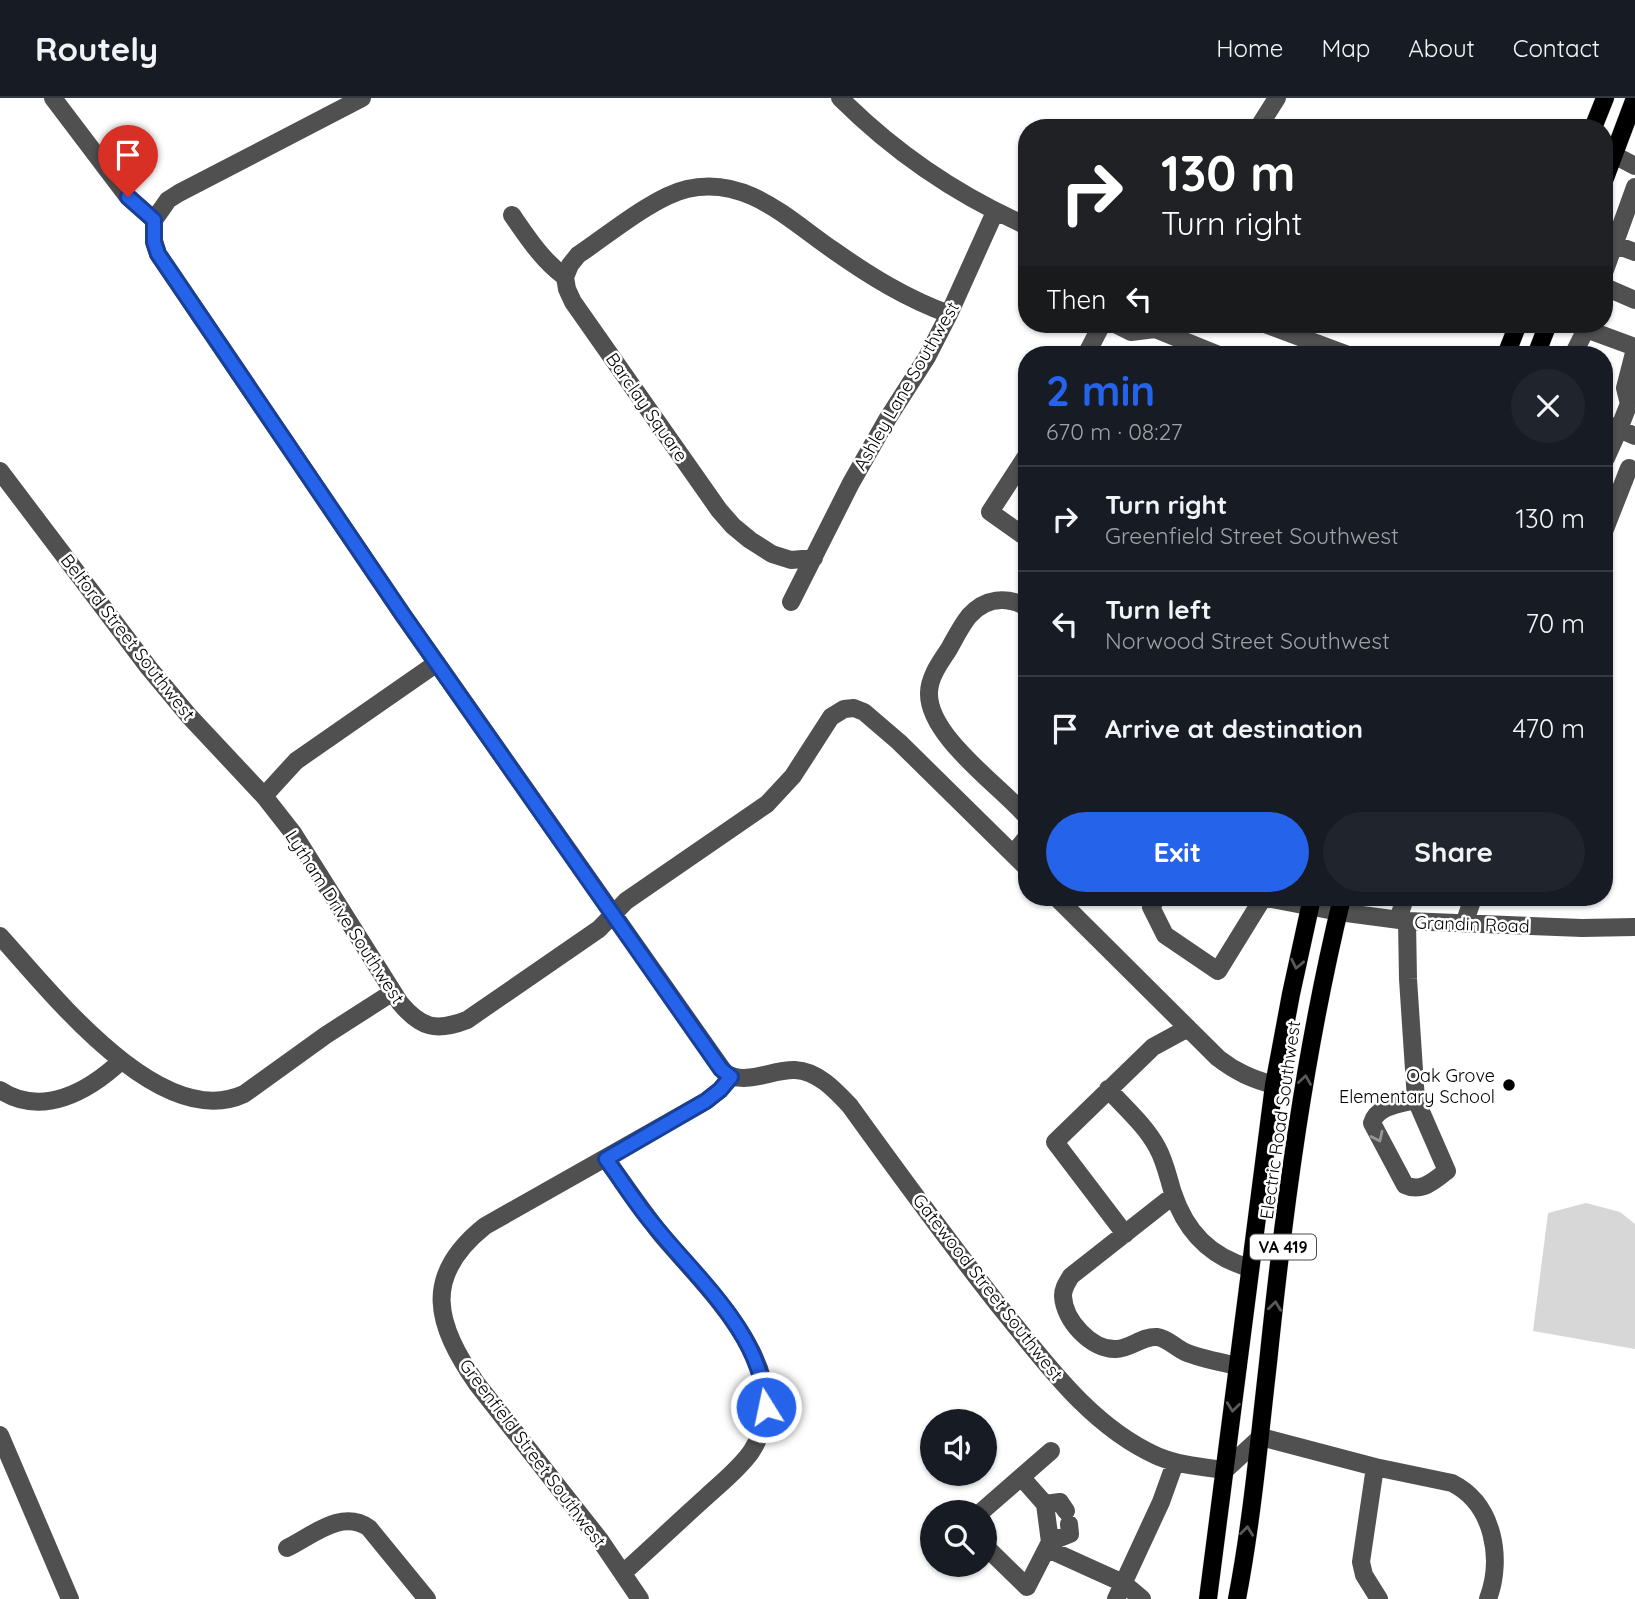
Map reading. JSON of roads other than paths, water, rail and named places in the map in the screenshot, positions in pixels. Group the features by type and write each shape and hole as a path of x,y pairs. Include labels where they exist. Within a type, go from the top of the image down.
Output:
{"main road":[{"path":"1597,119 1605,98"},
{"path":"1614,155 1633,106"},
{"name":"Electric Road Southwest","path":"1208,1599 1274,1085 1310,906"},
{"name":"Electric Road Southwest","path":"1237,1599 1255,1467 1262,1437 1268,1363 1304,1083 1320,993 1341,906"}],"street":[{"path":"53,98 128,197 154,220"},
{"path":"362,98 168,200 154,220 154,242 158,254 437,663 721,1069 731,1077"},
{"path":"840,98 917,164 995,212 1018,222"},
{"path":"1264,119 1278,98"},
{"path":"1614,155 1635,166"},
{"path":"565,277 578,255 669,196 695,188 724,187 762,200 902,295 949,314"},
{"path":"1613,245 1635,187"},
{"path":"1614,242 1626,232 1635,210"},
{"name":"Ashley Lane Southwest","path":"791,602 851,483 927,357 995,212"},
{"name":"Barclay Square","path":"512,215 538,253 565,277 573,302 719,510 750,540 772,554 791,560 814,558"},
{"path":"1614,242 1635,252"},
{"path":"1613,291 1635,300"},
{"path":"1165,333 1197,346"},
{"path":"1288,333 1322,346"},
{"path":"1602,333 1635,348 1625,388 1632,396 1620,430"},
{"path":"1613,460 1632,469 1613,498"},
{"path":"1018,469 990,512 1018,532"},
{"name":"Belford Street Southwest","path":"0,471 149,668 188,716 264,796"},
{"path":"1018,604 1007,600 993,600 968,617 936,669 929,693 930,709 944,734 1018,808"},
{"path":"264,796 296,761 437,663"},
{"name":"Lytham Drive Southwest","path":"264,796 293,833 400,1003 417,1021 429,1027 453,1026 467,1020 599,929 626,901 767,804 793,776 836,713 854,708 864,712 899,742 1013,854"},
{"path":"1018,848 1013,854 1018,859"},
{"path":"1065,906 1234,1070 1274,1085"},
{"path":"1152,906 1165,935 1218,971 1260,906"},
{"name":"Grandin Road","path":"1345,906 1403,921 1582,928 1635,927"},
{"path":"1404,906 1403,921 1416,1100 1447,1171 1424,1187 1413,1189 1405,1185 1372,1123 1374,1116 1381,1110 1416,1100"},
{"path":"1464,924 1470,906"},
{"path":"0,936 82,1025 121,1061 152,1081 200,1101 231,1100 244,1094 326,1035 393,992"},
{"path":"1125,1234 1055,1142 1153,1047 1188,1028"},
{"path":"0,1090 34,1103 66,1097 105,1076 121,1061"},
{"name":"Gatewood Street Southwest","path":"731,1077 741,1079 795,1070 817,1077 834,1089 850,1106 951,1244 1049,1368 1083,1403 1125,1438 1156,1456 1175,1463 1225,1470"},
{"name":"Greenfield Street Southwest","path":"640,1599 600,1540 459,1358 443,1318 443,1284 449,1267 470,1238 485,1226 706,1101 731,1077"},
{"path":"1108,1089 1157,1147 1182,1216 1193,1233 1219,1256 1250,1268"},
{"path":"606,1159 651,1222 735,1322 757,1362 765,1389 766,1407 764,1425 758,1440 740,1465 623,1573"},
{"path":"1174,1195 1071,1276 1065,1285 1064,1303 1069,1315 1096,1345 1118,1349 1156,1337 1187,1353 1238,1366"},
{"path":"0,1435 70,1599"},
{"path":"1225,1470 1262,1437 1462,1487 1473,1498 1487,1524 1496,1554 1496,1568 1488,1599"},
{"path":"995,1500 1051,1451"},
{"path":"1119,1591 1157,1512 1175,1463"},
{"path":"1375,1467 1361,1562 1364,1575 1379,1599"},
{"path":"997,1558 1027,1587 1049,1545 1045,1504 1022,1478"},
{"path":"1045,1504 1060,1502 1070,1534 1049,1545"},
{"path":"287,1548 340,1521 361,1522 369,1528 427,1599"},
{"path":"1049,1545 1119,1591 1142,1599"}],"place":[{"name":"Oak Grove Elementary School","path":"1509,1085"}]}
